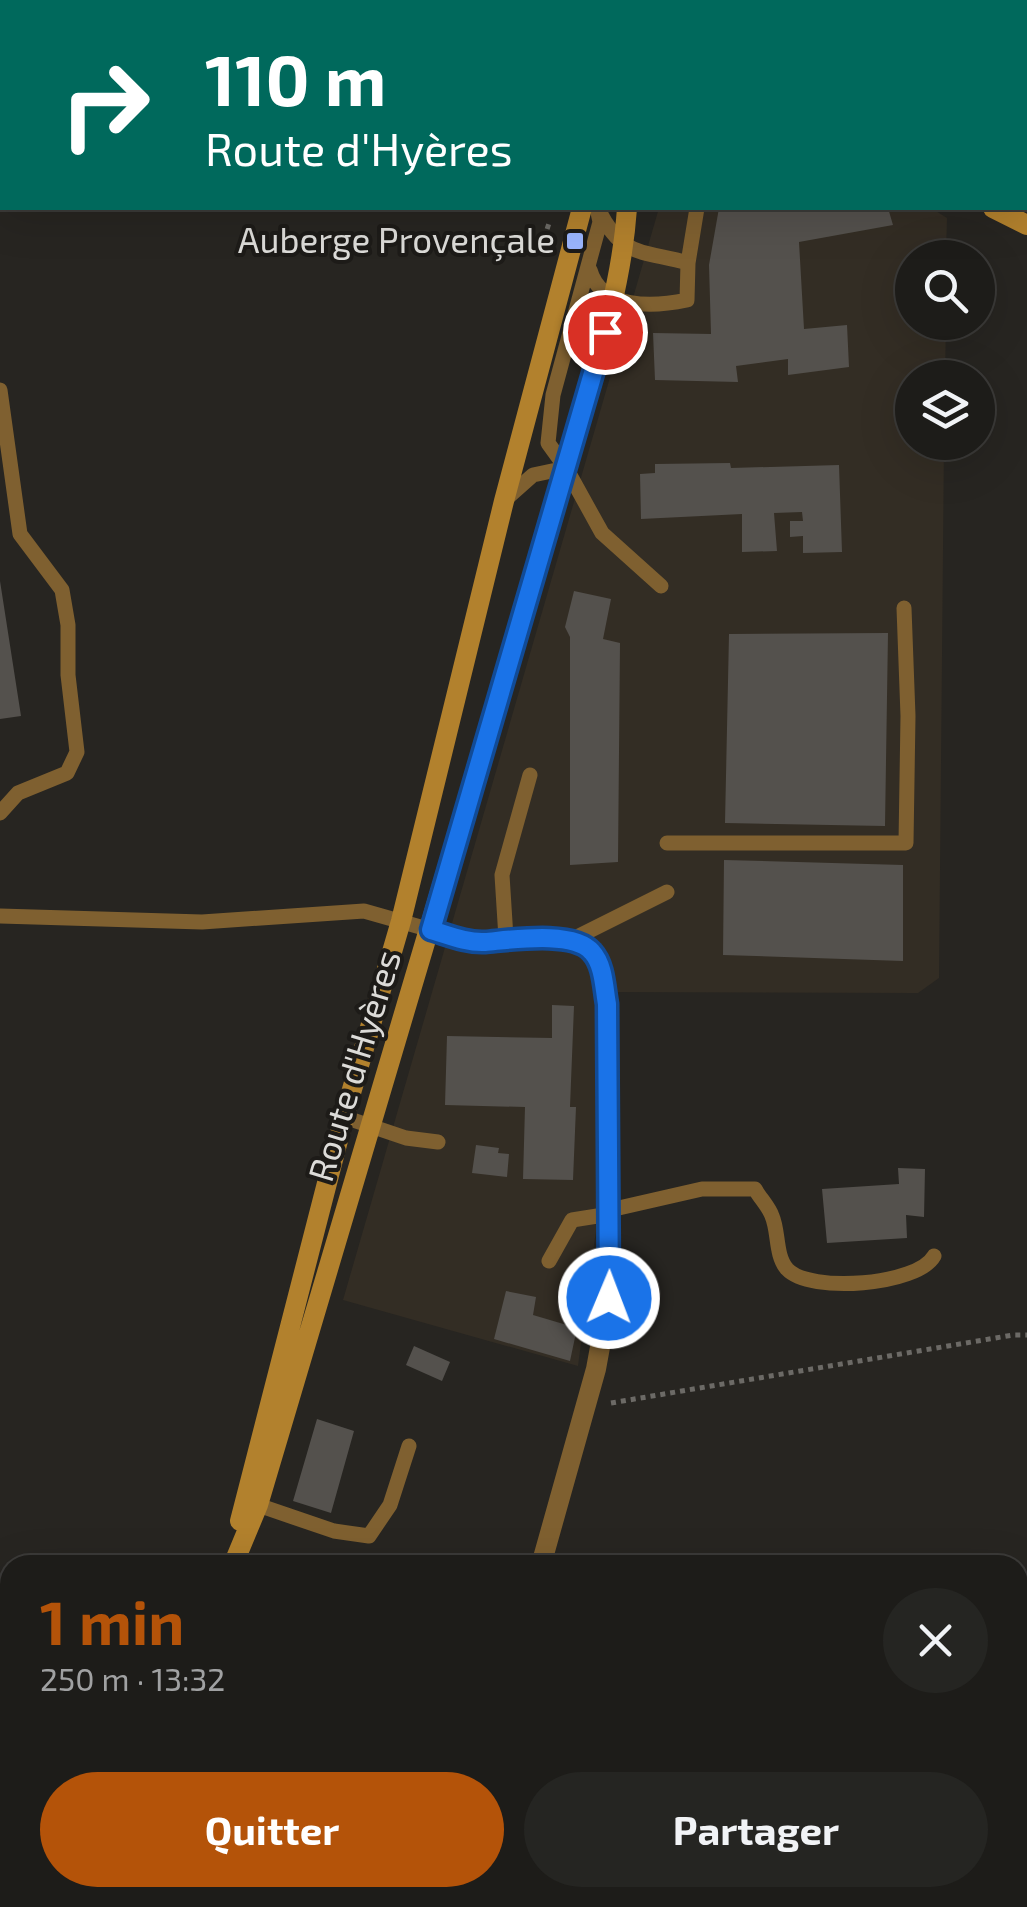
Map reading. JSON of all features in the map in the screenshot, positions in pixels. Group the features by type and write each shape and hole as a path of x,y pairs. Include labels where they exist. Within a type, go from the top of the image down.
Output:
{"main road":[{"name":"Route d'Hyères","path":"251,1503 344,1117 401,921 504,500 581,210"},
{"name":"Route d'Hyères","path":"234,1555 431,930 614,300 628,210"},
{"path":"997,210 1027,225"}],"street":[{"path":"459,938 483,942 506,938 571,940 591,950 601,970 607,1004 609,1298 596,1370 544,1555"}],"lane":[{"path":"597,210 600,222 549,418 548,443 602,534 660,586"},
{"path":"598,210 610,232 625,247 688,263"},
{"path":"590,269 593,282 614,300 663,305 687,300 697,210"},
{"path":"0,390 20,534 62,590 68,624 68,675 76,752 67,772 18,792 0,813"},
{"path":"504,500 533,475 566,468"},
{"path":"667,843 906,844 908,716 904,608"},
{"path":"506,938 502,875 530,775"},
{"path":"571,940 668,892"},
{"path":"0,916 202,922 364,911 459,938"},
{"path":"344,1117 406,1138 438,1142"},
{"path":"549,1262 572,1220 702,1188 755,1190 773,1216 787,1269 813,1283 896,1280 930,1264 934,1256"},
{"path":"251,1503 334,1531 369,1536 390,1505 409,1446"}],"path":[{"path":"541,248 553,210"},
{"path":"584,1408 1013,1334 1027,1335"}],"shaded area":[{"path":"658,210 934,210 947,218 946,240 895,240 895,340 946,340 945,360 895,360 895,460 944,460 939,978 918,993 596,992 600,1200 578,1366 343,1300"}],"building":[{"path":"719,210 889,210 893,225 799,242 804,329 847,325 849,367 788,375 788,359 736,366 738,382 655,380 653,333 711,334 709,265"},
{"path":"730,463 731,468 839,465 842,552 803,553 803,536 790,537 790,521 803,521 802,512 774,513 777,551 742,552 742,514 641,519 640,474 655,473 655,464"},
{"path":"0,581 21,716 0,719"},
{"path":"574,591 611,599 603,639 620,643 618,862 570,865 570,637 565,627"},
{"path":"888,633 885,826 725,823 729,634"},
{"path":"724,860 903,865 903,961 723,955"},
{"path":"552,1005 574,1006 570,1107 576,1107 573,1180 523,1179 525,1107 445,1105 447,1036 552,1038"},
{"path":"476,1145 499,1148 498,1153 509,1154 507,1177 472,1173"},
{"path":"898,1168 925,1169 924,1217 906,1215 907,1238 827,1243 822,1189 899,1184"},
{"path":"506,1291 536,1297 533,1315 577,1328 570,1361 494,1339"},
{"path":"414,1346 450,1362 442,1381 406,1365"},
{"path":"317,1419 354,1431 331,1513 293,1501"}],"place":[{"name":"Auberge Provençale","path":"575,241"}],"route":[{"path":"605,332 431,930 483,942 506,938 571,940 591,950 601,970 607,1004 609,1298"}]}
